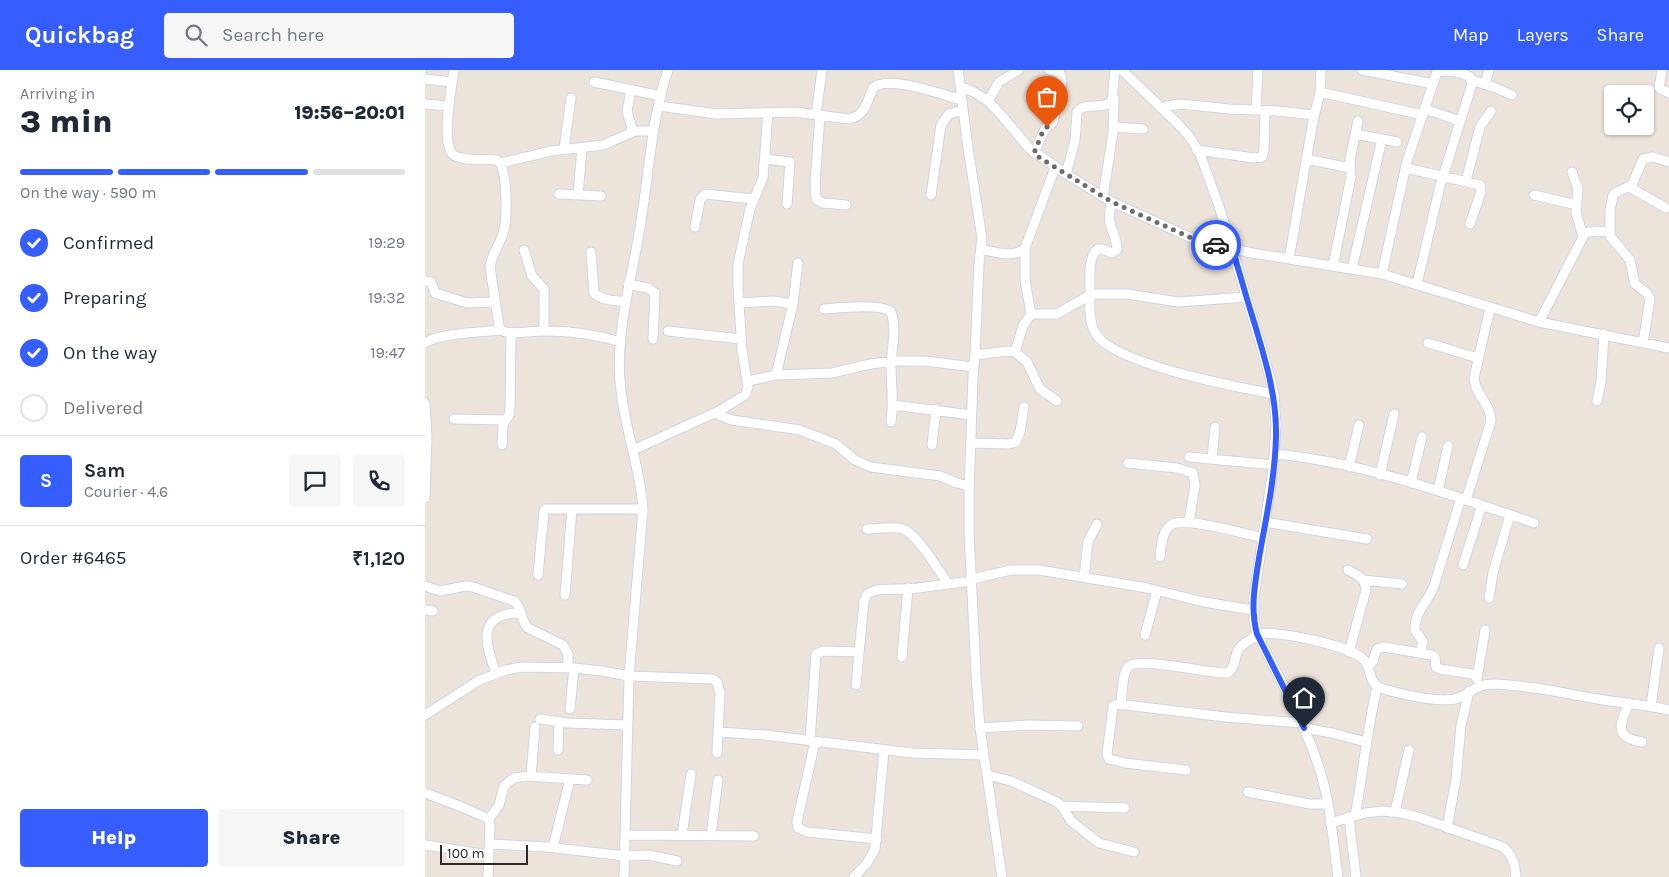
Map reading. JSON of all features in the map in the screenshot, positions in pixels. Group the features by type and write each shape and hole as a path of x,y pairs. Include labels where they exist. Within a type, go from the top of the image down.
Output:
{"street":[{"path":"454,70 447,138 450,151 462,158 491,159 501,163 564,149 603,145 633,132 654,131"},
{"path":"624,877 629,676 643,509 642,490 621,388 621,342 625,302 640,230 654,131 668,70"},
{"path":"822,70 818,115 816,199 823,203 846,205"},
{"path":"958,70 972,180 982,231 971,415 969,532 980,728 1002,877"},
{"path":"988,101 999,82 1019,70"},
{"path":"1034,153 1045,129 1053,122 1062,80 1060,73 1049,70"},
{"path":"1103,196 1114,127 1115,70"},
{"path":"1122,70 1189,136 1197,150 1219,206 1274,394 1276,419 1274,465 1255,583 1253,610 1257,634 1303,725 1318,764 1327,804 1337,877"},
{"path":"1197,150 1254,158 1262,157 1264,150 1257,70"},
{"path":"1289,259 1319,92 1321,70"},
{"path":"1362,70 1433,84"},
{"path":"1382,274 1406,168 1437,72 1447,70 1465,75 1472,80 1512,95"},
{"path":"1485,84 1489,70"},
{"path":"1661,70 1659,88 1669,93"},
{"path":"425,79 452,82"},
{"path":"1417,284 1443,176 1471,89 1472,80"},
{"path":"594,82 631,90 660,101 717,114 795,112 843,119 855,118 864,111 874,87 882,84 901,84 962,105"},
{"path":"961,87 974,92 988,101 1020,139 1034,153 1055,168 1112,202 1198,241 1289,259 1382,274 1539,322 1669,348"},
{"path":"631,90 627,111 633,132"},
{"path":"1319,92 1424,112 1460,121"},
{"path":"1065,174 1075,141 1077,112 1083,107 1109,104 1114,96"},
{"path":"564,149 571,98"},
{"path":"425,104 449,106"},
{"path":"1163,109 1167,106 1181,104 1314,115"},
{"path":"931,195 941,125 949,114 962,105"},
{"path":"1466,181 1480,127 1491,111"},
{"path":"633,450 714,413 745,396 747,392 748,381 741,339 738,264 753,199 763,178 768,112"},
{"path":"1333,266 1351,177 1350,159 1357,121"},
{"path":"1114,127 1143,129"},
{"path":"1355,134 1397,142"},
{"path":"1352,269 1383,139"},
{"path":"578,195 582,148"},
{"path":"1643,343 1650,299 1647,293 1635,284 1630,260 1613,240 1609,232 1613,196 1629,187 1643,159 1653,157 1669,162"},
{"path":"765,159 790,162 787,204"},
{"path":"1306,159 1351,168"},
{"path":"501,163 505,188 505,230 491,260 490,267 501,330"},
{"path":"1015,352 1023,326 1031,314 1025,280 1025,248 1055,168"},
{"path":"1406,168 1477,184 1481,188 1470,224"},
{"path":"1539,322 1583,233 1577,218 1578,189 1572,172"},
{"path":"1629,187 1667,208"},
{"path":"559,194 601,196"},
{"path":"695,227 700,200 705,194 753,199"},
{"path":"1534,195 1577,205"},
{"path":"1112,202 1109,211 1109,221 1117,250 1112,253 1102,249 1095,251 1091,262 1090,295 1092,327 1095,333 1105,344 1116,351 1167,369 1232,386 1274,394"},
{"path":"1583,233 1595,231 1609,232"},
{"path":"981,249 1011,254 1022,251 1025,248"},
{"path":"524,250 532,276 544,289 544,331"},
{"path":"591,252 594,293 596,296 625,302"},
{"path":"776,375 793,304 799,263"},
{"path":"425,281 431,282 435,293 462,302 495,302"},
{"path":"629,284 649,288 655,293 653,339"},
{"path":"1031,314 1057,314 1090,295 1127,294 1187,302 1247,298"},
{"path":"739,303 773,301 793,304"},
{"path":"824,308 867,307 889,310 893,316 891,361 893,405 891,422"},
{"path":"1420,654 1423,642 1415,630 1417,616 1433,591 1491,421 1489,411 1475,386 1476,368 1490,308"},
{"path":"425,343 433,339 501,330 511,333 544,331 579,333 621,342"},
{"path":"668,330 741,339"},
{"path":"502,445 502,429 509,416 510,408 511,333"},
{"path":"1597,401 1601,382 1604,334"},
{"path":"1428,344 1478,358"},
{"path":"975,355 1008,350 1015,352 1027,362 1040,389 1057,401"},
{"path":"748,381 776,375 832,373 891,361 925,361 974,367"},
{"path":"425,403 425,498"},
{"path":"893,405 936,409 971,415"},
{"path":"971,443 1009,444 1016,442 1020,432 1024,407"},
{"path":"932,446 936,409"},
{"path":"714,413 732,420 800,430 836,444 855,460 871,467 940,476 957,484 969,486"},
{"path":"1380,475 1394,414"},
{"path":"454,419 506,420"},
{"path":"1349,467 1359,425"},
{"path":"1212,459 1215,427"},
{"path":"1411,483 1422,437"},
{"path":"1438,491 1448,446"},
{"path":"1275,454 1317,459 1411,483 1534,523"},
{"path":"1189,457 1274,465"},
{"path":"1129,463 1177,468 1193,473 1195,485 1189,522"},
{"path":"1463,565 1483,505"},
{"path":"538,575 542,520 546,509 643,509"},
{"path":"565,595 572,509"},
{"path":"1489,598 1493,573 1510,515"},
{"path":"1160,557 1165,531 1169,525 1176,522 1189,522 1263,538"},
{"path":"1265,522 1367,539"},
{"path":"1084,577 1088,542 1097,524"},
{"path":"867,529 897,528 908,532 935,565 947,584"},
{"path":"856,685 865,597 876,590 947,584 1011,570 1025,570 1056,572 1253,610"},
{"path":"1348,570 1366,584 1349,652"},
{"path":"1363,580 1402,584"},
{"path":"425,586 440,591 466,586 473,587 518,604 524,624 528,628 563,645 571,668 570,709"},
{"path":"902,656 908,588"},
{"path":"1145,635 1157,591"},
{"path":"497,673 489,653 488,627 493,620 501,615 521,613"},
{"path":"1447,828 1456,779 1461,726 1478,675 1485,630"},
{"path":"1121,705 1125,673 1129,665 1147,663 1227,672 1233,668 1239,649 1257,634 1285,634 1321,642 1361,657 1366,662 1371,680 1377,687 1427,698 1457,699 1473,689 1494,684 1669,710"},
{"path":"1368,667 1373,661 1377,649 1381,647 1434,656 1436,666 1440,669 1478,675"},
{"path":"1651,706 1659,648"},
{"path":"859,652 823,651 816,654 812,741 797,828 807,832 877,839"},
{"path":"425,715 478,681 497,673 522,667 571,668 629,676 713,679 717,682 721,693 717,753"},
{"path":"1356,877 1352,816 1363,778 1366,742 1377,687"},
{"path":"1629,703 1623,717 1622,734 1627,738 1642,742"},
{"path":"1185,770 1125,764 1109,759 1107,754 1112,709 1115,704 1303,725 1366,742"},
{"path":"531,776 537,723 559,721 627,725"},
{"path":"558,750 559,721"},
{"path":"980,728 1029,724 1078,726"},
{"path":"719,732 912,753 984,755"},
{"path":"854,877 872,857 877,839 884,750"},
{"path":"1395,812 1409,750"},
{"path":"682,835 691,774"},
{"path":"987,774 1011,780 1055,801 1062,806 1071,822 1099,843 1134,852"},
{"path":"488,877 489,820 499,805 506,783 521,776 587,780"},
{"path":"553,847 570,779"},
{"path":"711,836 718,780"},
{"path":"1248,792 1310,804 1327,804"},
{"path":"425,793 489,820"},
{"path":"1062,806 1125,808"},
{"path":"1330,823 1352,816 1383,811 1418,816 1503,847 1514,862 1516,877"},
{"path":"626,835 755,836"},
{"path":"490,844 553,847 625,856 648,855 677,861"},
{"path":"425,845 489,855"}],"way so far":[{"path":"1047,127 1043,131 1034,153 1040,158 1112,202 1198,241 1216,245"}],"route":[{"path":"1216,245 1232,248 1274,394 1276,439 1269,500 1255,583 1253,610 1257,634 1304,728"}]}
